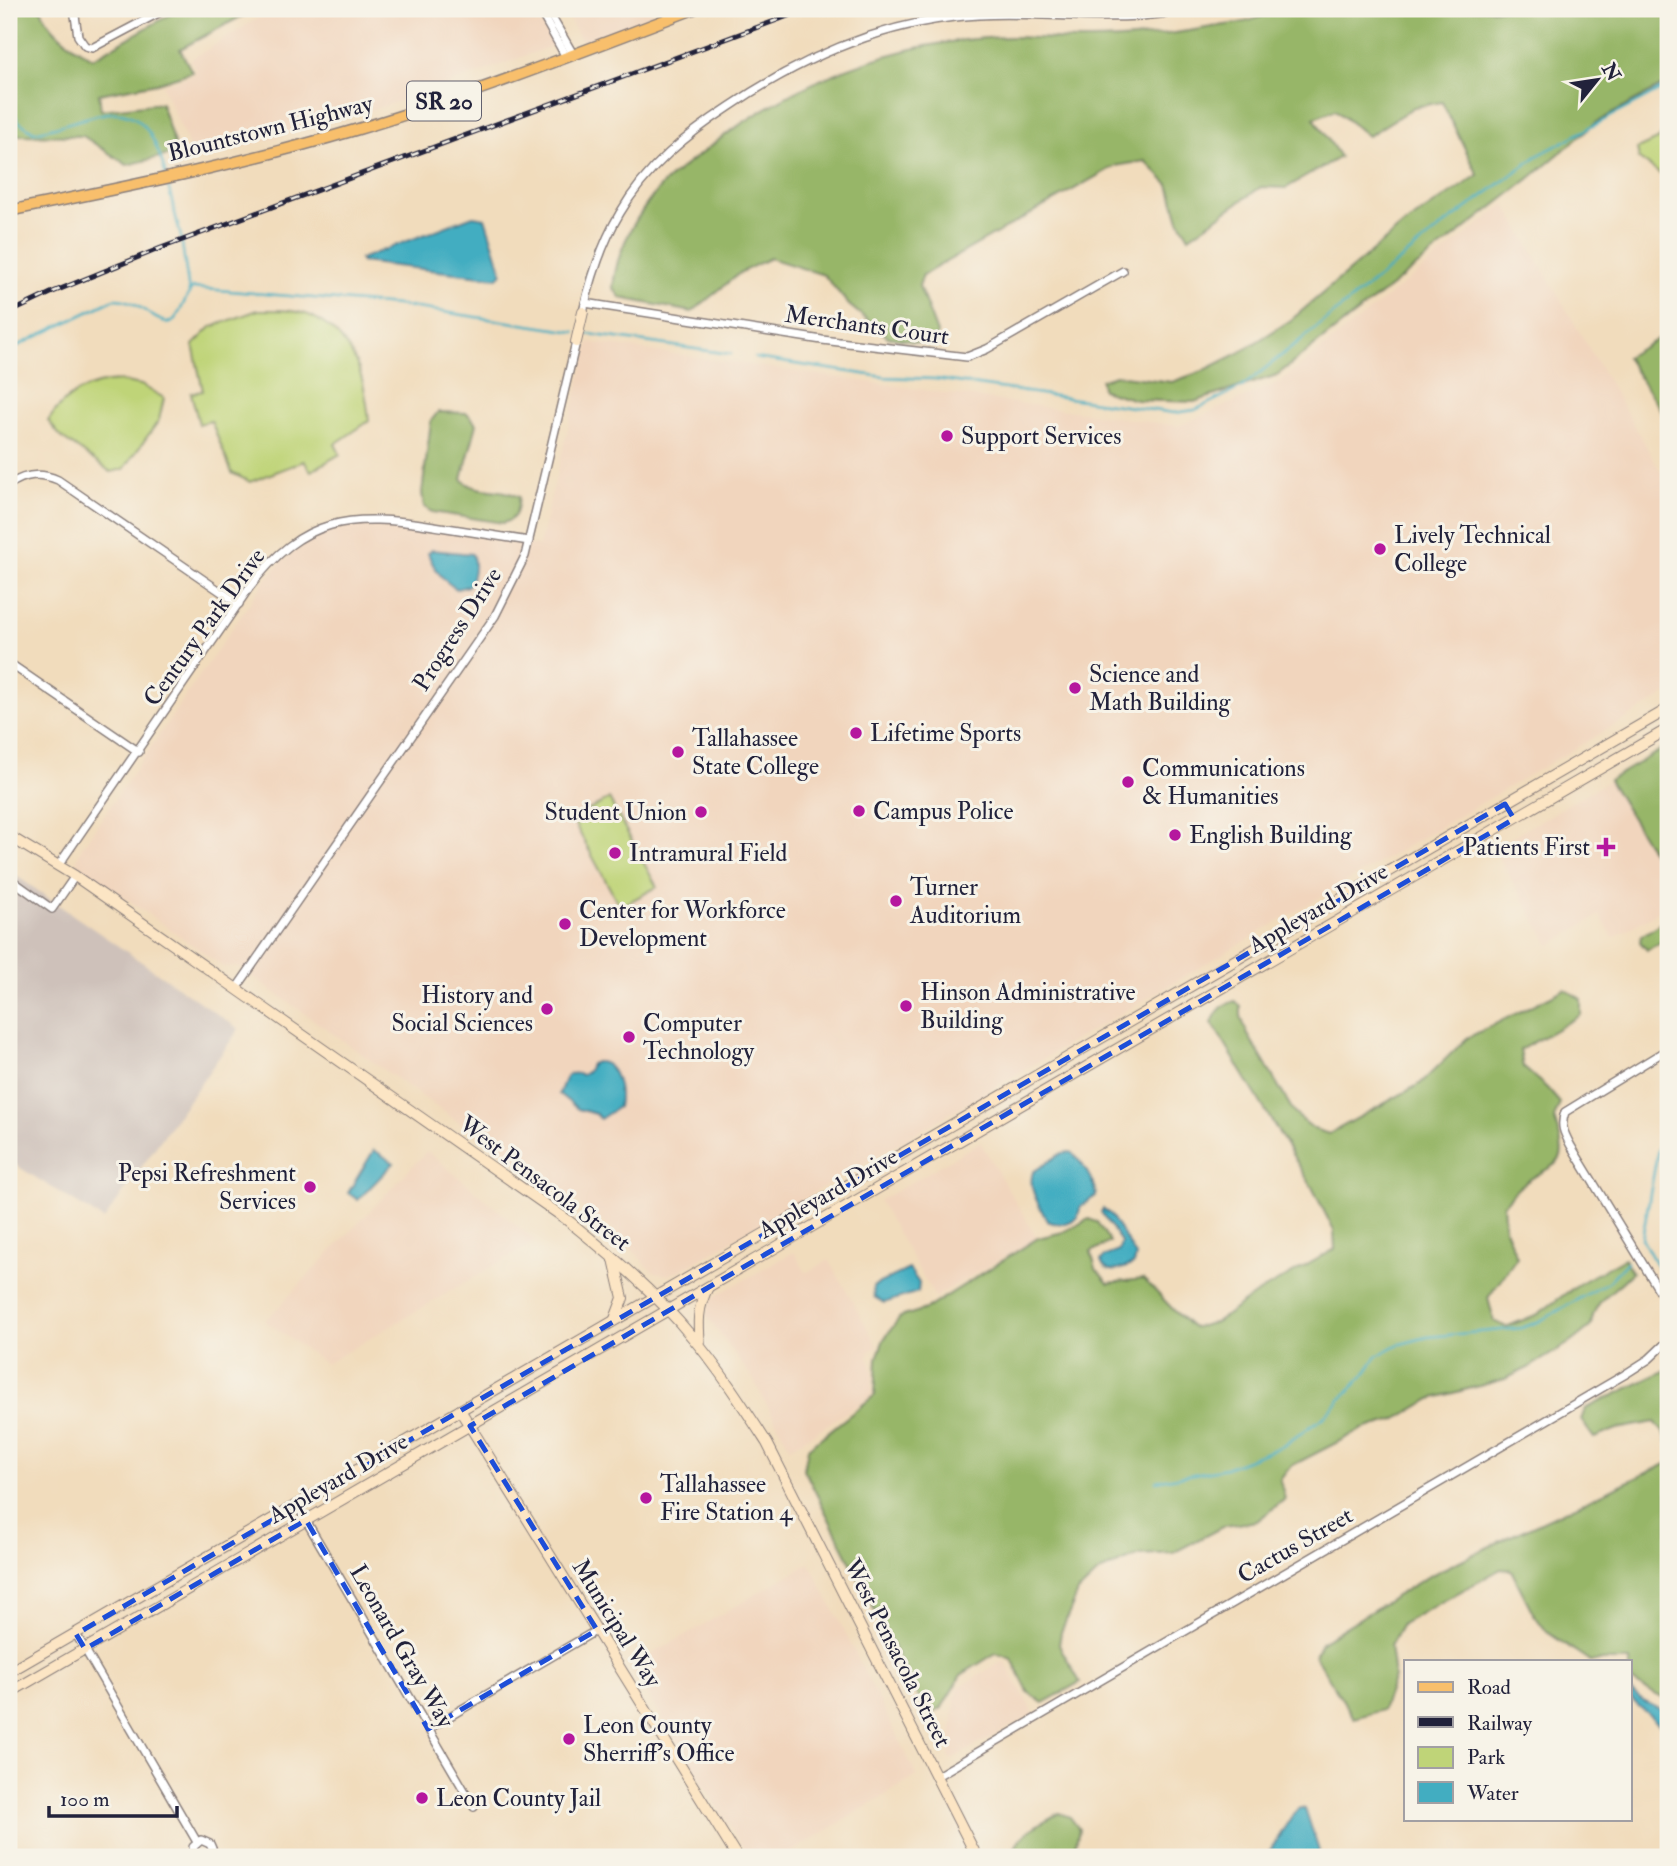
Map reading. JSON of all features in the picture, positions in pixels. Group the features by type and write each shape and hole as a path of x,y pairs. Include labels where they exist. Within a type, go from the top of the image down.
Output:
{"main road":[{"name":"Blountstown Highway","path":"9,211 188,173 357,130 694,9"},
{"name":"Progress Drive","path":"576,342 584,308"},
{"name":"Appleyard Drive","path":"9,1672 1668,709"},
{"name":"Appleyard Drive","path":"9,1693 1668,729"},
{"path":"1506,804 1514,819"},
{"name":"West Pensacola Street","path":"9,836 75,876 566,1219 655,1296 700,1347 737,1396 766,1443 977,1857"},
{"path":"1309,918 1317,933"},
{"path":"1133,1020 1142,1035"},
{"path":"971,1114 980,1129"},
{"path":"857,1180 873,1191"},
{"path":"614,1259 623,1298 614,1321"},
{"path":"700,1347 697,1316 708,1286"},
{"name":"Municipal Way","path":"460,1410 737,1857"}],"street":[{"path":"74,9 78,36 85,46 92,48 162,10"},
{"path":"539,9 570,55"},
{"path":"547,9 570,55"},
{"name":"Progress Drive","path":"584,308 593,273 606,242 620,212 637,187 683,139 770,79 835,47 926,22 978,15 1127,18 1190,9"},
{"name":"Merchants Court","path":"584,308 967,357 987,349 1123,271"},
{"name":"Progress Drive","path":"236,989 495,616 520,569 576,342"},
{"path":"9,485 18,479 37,474 58,480 239,604"},
{"name":"Century Park Drive","path":"58,866 239,604 265,568 290,544 321,528 374,518 529,541"},
{"path":"9,663 139,752"},
{"path":"9,877 52,909 75,876"},
{"path":"1668,1049 1572,1107 1565,1112 1561,1122 1571,1146 1668,1305"},
{"name":"Cactus Street","path":"937,1776 1624,1375 1649,1359 1668,1341"},
{"name":"Leonard Gray Way","path":"297,1505 474,1807"},
{"path":"428,1729 597,1630"},
{"path":"76,1633 197,1842"},
{"path":"197,1842 205,1841 211,1844 213,1851 210,1857"},
{"path":"195,1857 192,1851 197,1842"}],"highlighted area":[{"path":"1505,804 1514,819 470,1426 597,1630 428,1729 306,1520 85,1649 76,1634"}],"shaded area":[{"path":"273,9 533,9 554,45 414,97 233,150 194,158 162,85 193,75 196,70 190,60"},
{"path":"563,9 650,9 653,14 583,43"},
{"name":"Tallahassee State College","path":"1505,204 1668,484 1668,694 680,1271 667,1275 652,1271 618,1234 551,1184 445,1113 239,967 224,967 78,865 77,859 82,847 267,578 282,561 302,546 319,536 344,527 381,522 539,546 589,342 1178,426 1280,382"},
{"name":"Patients First","path":"1612,779 1668,875 1668,906 1613,938 1600,915 1550,945 1493,848"},
{"path":"9,871 239,1029 104,1220 9,1161"},
{"path":"980,1142 1037,1238 935,1297 879,1201"},
{"path":"427,1151 536,1241 326,1364 265,1321"},
{"path":"794,1252 806,1273 829,1260 878,1347 871,1350 868,1357 873,1371 872,1396 790,1448 753,1379 706,1315 715,1296"},
{"path":"810,1563 917,1776 783,1857 749,1857 630,1667"},
{"path":"1004,1660 1034,1714 952,1759 949,1757 956,1689"}],"green space":[{"path":"9,9 41,9 63,38 93,58 180,9 255,9 180,49 192,72 157,83 99,94 101,110 161,103 177,153 127,165 83,136 18,135 9,130"},
{"path":"1278,9 1668,9 1668,83 1597,122 1529,179 1277,375 1194,402 1136,400 1102,390 1101,380 1115,375 1172,382 1203,371 1239,353 1291,320 1402,226 1478,175 1442,102 1414,107 1368,136 1335,110 1314,118 1340,157 1286,188 1261,187 1189,237 1179,220 1169,185 1145,161 1115,166 923,275 919,286 937,333 937,346 888,337 849,305 824,275 770,258 741,272 692,312 621,298 613,288 618,260 629,233 644,208 666,181 733,129 769,106 845,69 926,46 968,40 1011,37 1081,40 1137,38 1246,21"},
{"path":"1661,134 1667,134 1666,178 1639,159 1637,149 1661,138"},
{"path":"258,310 304,313 317,319 341,339 350,350 361,376 369,421 335,444 340,454 311,471 304,461 250,482 232,473 211,421 199,424 191,393 203,391 193,345 211,327"},
{"path":"1668,333 1668,421 1626,357"},
{"path":"120,381 141,385 164,398 159,420 124,469 111,472 62,438 48,421 62,404 79,391 98,384"},
{"path":"438,412 467,413 477,424 462,479 474,487 519,497 512,519 503,523 432,512 424,507 422,493 431,421"},
{"path":"1668,746 1668,878 1609,780"},
{"name":"Intramural Field","path":"609,799 657,887 620,907 572,819"},
{"path":"1668,919 1668,938 1647,950 1640,942 1641,936"},
{"path":"1565,989 1581,999 1581,1015 1520,1050 1523,1067 1560,1103 1554,1118 1562,1147 1561,1155 1553,1166 1519,1187 1503,1205 1505,1229 1517,1257 1488,1298 1494,1321 1506,1327 1538,1314 1577,1285 1624,1258 1632,1272 1596,1308 1591,1326 1571,1342 1505,1379 1431,1399 1395,1420 1363,1429 1291,1466 1280,1480 1285,1499 1257,1521 1224,1526 1173,1553 1140,1555 1099,1572 1078,1592 1061,1632 1059,1645 1080,1682 1043,1703 1028,1692 1012,1659 996,1653 961,1675 941,1709 927,1715 804,1469 808,1448 875,1395 877,1358 884,1339 900,1317 926,1309 1038,1238 1063,1232 1089,1219 1097,1222 1110,1242 1091,1252 1096,1269 1108,1283 1143,1279 1193,1328 1216,1322 1256,1294 1335,1249 1334,1231 1312,1187 1212,1023 1220,1009 1235,1001 1241,1006 1241,1016 1247,1033 1295,1114 1314,1129 1329,1134 1420,1084 1467,1038"},
{"path":"1668,1369 1668,1443 1665,1434 1655,1422 1617,1429 1594,1438 1581,1420 1585,1409"},
{"path":"1668,1463 1668,1701 1632,1682 1632,1660 1589,1660 1547,1632 1533,1613 1511,1570 1501,1569 1402,1624 1390,1646 1394,1677 1382,1710 1354,1718 1315,1656 1321,1642 1429,1576"},
{"path":"1059,1813 1070,1817 1079,1829 1073,1857 1012,1857 1024,1835"}],"water":[{"path":"473,216 485,218 502,272 498,278 361,262 360,259"},
{"path":"431,550 472,554 474,570 468,586 457,589 443,578 430,559 428,553"},
{"path":"596,1062 609,1066 616,1078 619,1094 618,1107 600,1119 596,1114 578,1109 559,1094 568,1075 582,1075"},
{"path":"374,1150 394,1163 358,1200 348,1193"},
{"path":"1071,1152 1087,1172 1096,1196 1081,1206 1077,1218 1062,1224 1051,1223 1047,1221 1035,1197 1033,1172 1062,1153"},
{"path":"1103,1209 1110,1214 1136,1256 1134,1264 1111,1270 1101,1261 1105,1256 1119,1251 1121,1242 1101,1212"},
{"path":"909,1269 919,1283 918,1292 884,1303 874,1297 873,1286"},
{"path":"1632,1693 1668,1713 1668,1732 1632,1700"},
{"path":"1300,1808 1305,1808 1319,1851 1316,1857 1266,1857 1292,1816"}],"waterway":[{"path":"9,80 10,9"},
{"path":"755,358 884,377 936,379 1174,413 1195,410 1242,387 1448,222 1537,156 1668,86"},
{"path":"9,105 18,121 34,132 99,115 116,113 131,116 144,126 156,146 166,176"},
{"path":"167,182 181,237 189,292"},
{"path":"9,350 115,299 130,302 171,323 193,288 397,305 575,332"},
{"path":"581,333 731,354"},
{"path":"1668,1119 1658,1149 1642,1239 1668,1286"},
{"path":"1156,1481 1226,1468 1283,1446 1325,1416 1365,1374 1377,1356 1397,1345 1427,1337 1522,1328 1540,1321 1608,1282 1627,1262"}],"railway":[{"path":"9,313 161,248 807,9"}],"place":[{"name":"Support Services","path":"947,436"},
{"name":"Lively Technical College","path":"1380,549"},
{"name":"Science and Math Building","path":"1075,688"},
{"name":"Lifetime Sports","path":"856,733"},
{"name":"Tallahassee State College","path":"678,752"},
{"name":"Communications & Humanities","path":"1128,782"},
{"name":"Campus Police","path":"859,811"},
{"name":"Student Union","path":"701,812"},
{"name":"English Building","path":"1175,835"},
{"name":"Patients First","path":"1606,847"},
{"name":"Intramural Field","path":"615,853"},
{"name":"Turner Auditorium","path":"896,901"},
{"name":"Center for Workforce Development","path":"565,924"},
{"name":"Hinson Administrative Building","path":"906,1006"},
{"name":"History and Social Sciences","path":"547,1009"},
{"name":"Computer Technology","path":"629,1037"},
{"name":"Pepsi Refreshment Services","path":"310,1187"},
{"name":"Tallahassee Fire Station 4","path":"646,1498"},
{"name":"Leon County Sherriff's Office","path":"569,1739"},
{"name":"Leon County Jail","path":"422,1798"}]}
